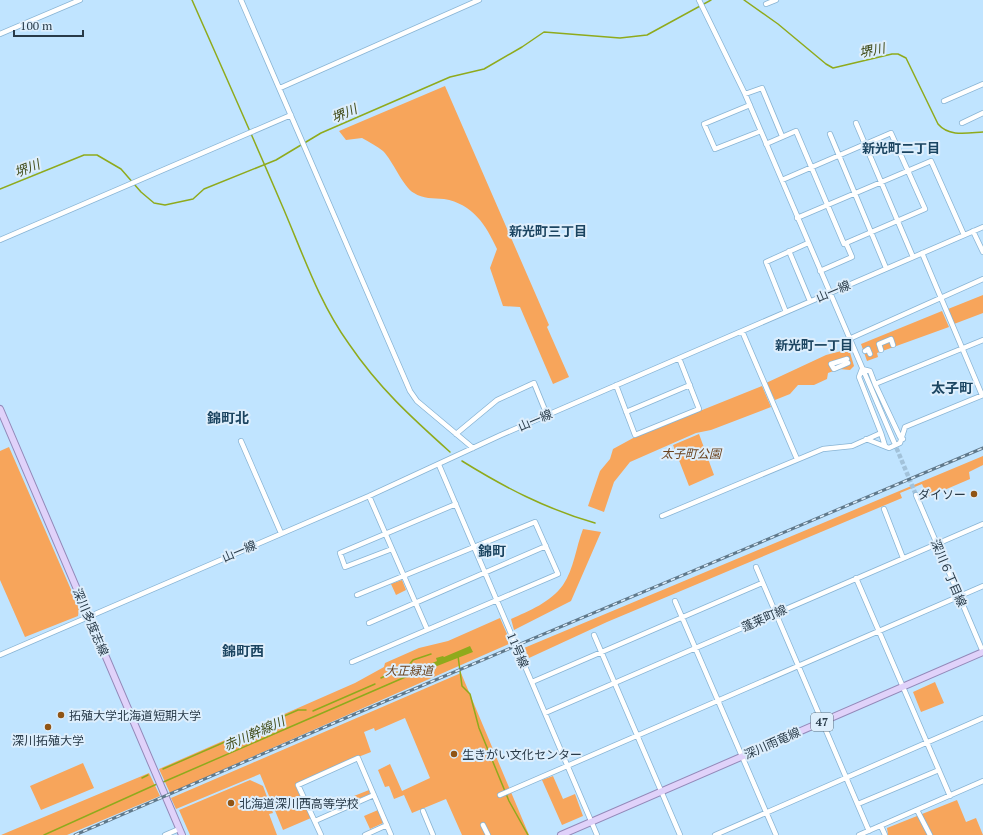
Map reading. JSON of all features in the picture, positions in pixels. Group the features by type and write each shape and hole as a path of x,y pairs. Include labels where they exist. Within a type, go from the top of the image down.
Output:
{"main road":[{"name":"深川多度志線","path":"0,409 181,832"},
{"name":"深川雨竜線","path":"561,835 983,652"}],"street":[{"path":"0,34 80,0"},
{"path":"241,0 410,391 417,401 473,448"},
{"path":"280,88 479,0"},
{"path":"766,4 776,0"},
{"path":"699,1 750,105 829,293 894,442"},
{"path":"944,101 983,84"},
{"path":"745,94 762,88 782,136"},
{"path":"750,105 704,124 715,149 761,132"},
{"path":"962,123 983,113"},
{"path":"0,240 291,115"},
{"path":"856,123 913,257"},
{"path":"766,144 796,131 844,244 846,243 852,257 820,271"},
{"path":"782,180 891,133 925,209 846,243"},
{"path":"830,134 886,268"},
{"path":"797,218 931,161 964,235"},
{"name":"山一線","path":"0,654 369,496 547,415 983,227"},
{"path":"974,231 983,252"},
{"path":"786,312 766,262 808,243"},
{"path":"789,251 810,301"},
{"path":"866,439 890,448 900,443 903,439 906,427 983,395 922,253"},
{"path":"849,339 983,279"},
{"path":"742,331 797,459"},
{"path":"881,350 879,344 891,339 893,345"},
{"path":"875,384 983,340"},
{"path":"865,351 868,349 870,354"},
{"path":"616,385 635,435 699,409 679,358"},
{"path":"862,369 870,371 900,437 903,439"},
{"path":"862,369 859,377 885,446"},
{"path":"456,434 497,400 534,383 547,415"},
{"path":"626,412 690,385"},
{"path":"662,516 797,459 824,449 844,448 881,433"},
{"path":"241,441 281,533"},
{"name":"11号線","path":"439,465 597,835"},
{"name":"深川６丁目線","path":"916,495 983,652"},
{"path":"369,496 427,629"},
{"path":"392,549 345,567 340,553 456,504"},
{"path":"884,509 903,558"},
{"path":"352,662 558,574 535,522 357,595"},
{"name":"蓬莱町線","path":"545,713 983,524"},
{"path":"369,623 546,546"},
{"path":"756,567 869,831"},
{"path":"856,578 950,796"},
{"path":"532,682 762,583"},
{"path":"500,795 983,586"},
{"path":"675,601 776,835"},
{"path":"594,635 680,835"},
{"path":"715,835 983,718"},
{"path":"321,835 298,785 358,758 392,835"},
{"path":"858,804 939,770"},
{"path":"859,835 983,781"},
{"path":"315,821 374,794"},
{"path":"422,810 433,835"},
{"path":"917,810 930,835"},
{"path":"365,835 387,825"},
{"path":"483,825 488,835"},
{"path":"880,826 884,835"},
{"path":"165,835 181,832"}],"green space":[{"path":"445,86 549,325 547,327 569,377 553,384 520,307 503,306 490,268 497,249 483,224 471,211 454,202 417,195 410,190 402,180 391,161 383,151 362,138 346,140 339,131"},
{"path":"983,295 983,313 954,324 948,309"},
{"path":"942,311 949,327 877,353 878,357 867,361 861,344"},
{"path":"849,349 854,366 850,370 839,369 828,373 827,379 814,385 798,385 790,394 775,400 766,383 826,355"},
{"path":"762,386 771,407 711,430 696,433 630,462 614,482 604,512 588,506 600,471 610,459 613,449 635,437"},
{"name":"太子町公園","path":"699,434 714,475 689,486 673,445"},
{"path":"9,447 79,608 78,616 25,637 0,580 0,451"},
{"path":"983,456 983,465 969,472 970,479 928,497 922,484 900,493 902,498 607,622 529,658 524,648"},
{"path":"583,529 601,532 571,601 514,630 511,619 546,601 563,585 570,572"},
{"path":"402,580 406,590 396,595 391,584"},
{"name":"大正緑道","path":"500,618 511,643 170,793 159,769 355,683 384,667 385,663 419,648 448,641"},
{"path":"461,673 529,835 462,835 446,799 412,813 404,795 394,799 389,786 385,787 378,770 390,764 402,791 430,778 405,718 375,731 374,728 364,732 371,752 335,766 295,785 311,818 283,830 260,774 176,809 171,798"},
{"path":"935,682 944,703 921,712 913,692"},
{"path":"83,763 94,788 41,810 30,786"},
{"path":"149,773 160,796 67,835 1,835"},
{"path":"553,776 563,799 575,794 583,816 562,825 542,780"},
{"name":"北海道深川西高等学校","path":"250,780 263,786 273,813 269,814 277,835 190,835 179,810"},
{"path":"369,790 370,794 356,800 354,796"},
{"path":"957,800 966,822 976,818 983,835 888,835 887,828"},
{"path":"378,810 383,823 370,829 364,816"}],"shaded area":[{"path":"470,646 473,652 432,668 430,664 437,661 436,658 444,657"}],"waterway":[{"path":"192,0 328,311 338,328 372,375 409,414 450,452"},
{"name":"堺川","path":"0,189 84,155 97,155 121,169 141,192 154,203 165,205 193,199 204,189 276,160 321,133 450,77 484,69 522,47 544,32 620,38 647,35 711,0"},
{"name":"堺川","path":"744,0 778,24 826,64 833,68 892,54 898,54 906,58 938,124 942,128 953,133 983,132"},
{"path":"462,461 494,480 542,504 595,523"},
{"path":"381,678 406,669 413,660 431,654"},
{"path":"458,656 462,686 470,694 479,728 509,801 528,835"},
{"name":"赤川幹線川","path":"161,783 433,665"},
{"path":"313,711 375,684"},
{"path":"163,769 298,710 306,710"},
{"path":"142,778 148,775"},
{"name":"赤川幹線川","path":"44,835 157,784"}],"tunnel":[{"path":"894,442 916,495"}],"railway":[{"path":"75,835 348,717 983,448"}],"place":[{"name":"ダイソー","path":"974,494"},
{"name":"拓殖大学北海道短期大学","path":"61,715"},
{"name":"深川拓殖大学","path":"48,727"},
{"name":"生きがい文化センター","path":"454,754"},
{"name":"北海道深川西高等学校","path":"231,803"}],"district":[{"name":"新光町二丁目","path":"901,148"},
{"name":"新光町三丁目","path":"548,231"},
{"name":"新光町一丁目","path":"814,345"},
{"name":"太子町","path":"952,387"},
{"name":"錦町北","path":"228,417"},
{"name":"錦町","path":"492,550"},
{"name":"錦町西","path":"243,650"}]}
